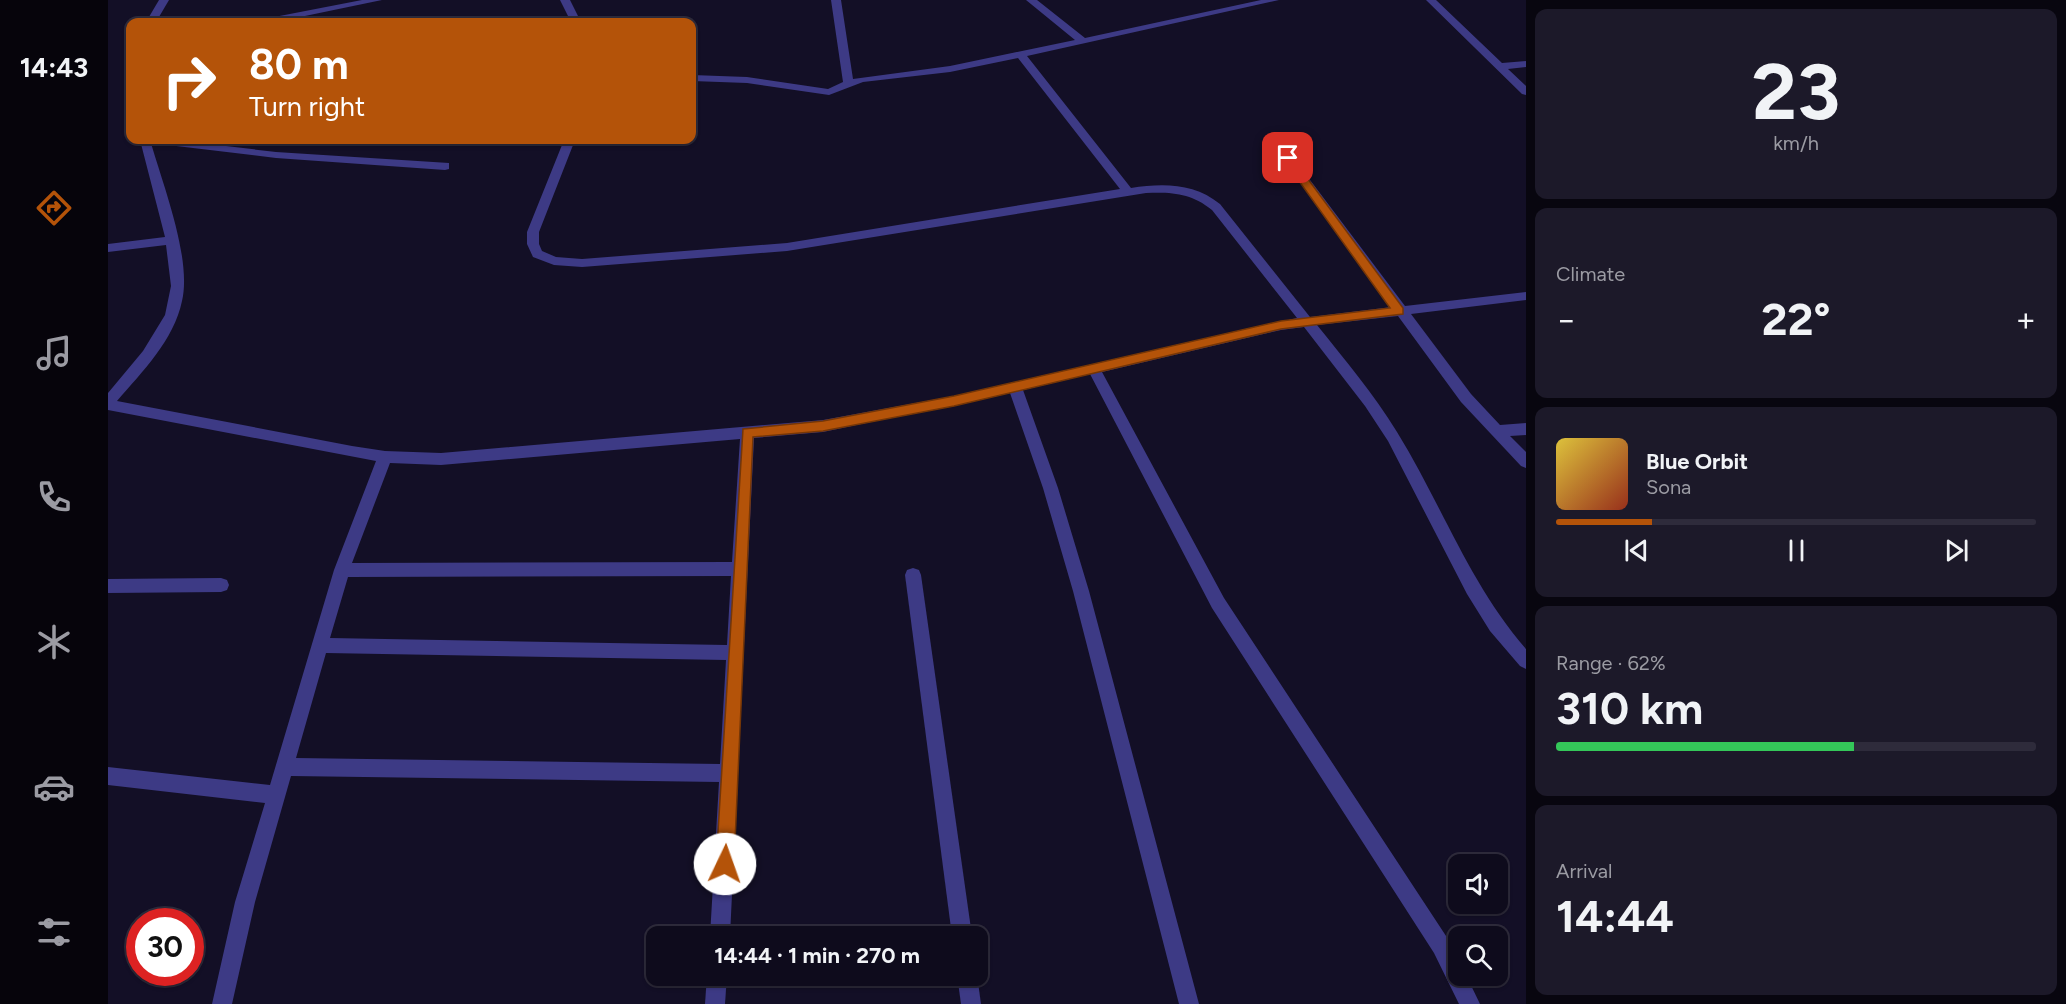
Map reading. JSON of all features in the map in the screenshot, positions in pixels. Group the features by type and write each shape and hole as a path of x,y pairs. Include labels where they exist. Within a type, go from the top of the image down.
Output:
{"street":[{"path":"153,18 164,0"},
{"path":"285,18 377,0"},
{"path":"565,0 574,18"},
{"path":"836,0 848,83"},
{"path":"1031,0 1081,40"},
{"path":"696,78 747,80 830,92 863,79 950,69 1274,0"},
{"path":"1431,0 1502,66 1526,92"},
{"path":"1020,54 1128,192"},
{"path":"1502,66 1526,64"},
{"path":"146,144 178,273 176,301 160,338 108,404 385,457 441,459 823,426 1015,387 1281,325 1526,296"},
{"path":"184,144 276,155 445,166"},
{"path":"567,144 533,232 533,244 537,254 554,261 582,263 787,247 1128,192 1176,189 1204,196 1216,207 1370,402 1393,437 1473,589 1496,626 1526,662"},
{"path":"1288,158 1399,311 1466,398 1526,462"},
{"path":"108,248 170,240"},
{"path":"1094,369 1218,603 1346,796 1434,936 1470,1004"},
{"path":"1015,387 1036,441 1072,557 1136,791 1189,1004"},
{"path":"1496,431 1526,429"},
{"path":"721,926 747,433"},
{"path":"222,1004 245,902 342,570 385,457"},
{"path":"342,570 741,569"},
{"path":"913,575 961,926"},
{"path":"108,586 221,585"},
{"path":"320,645 736,653"},
{"path":"284,767 730,773"},
{"path":"108,776 277,795"},
{"path":"715,1004 716,986"},
{"path":"969,986 971,1004"}],"route":[{"path":"725,864 747,433 823,426 954,401 1281,325 1399,311 1288,158"}]}
